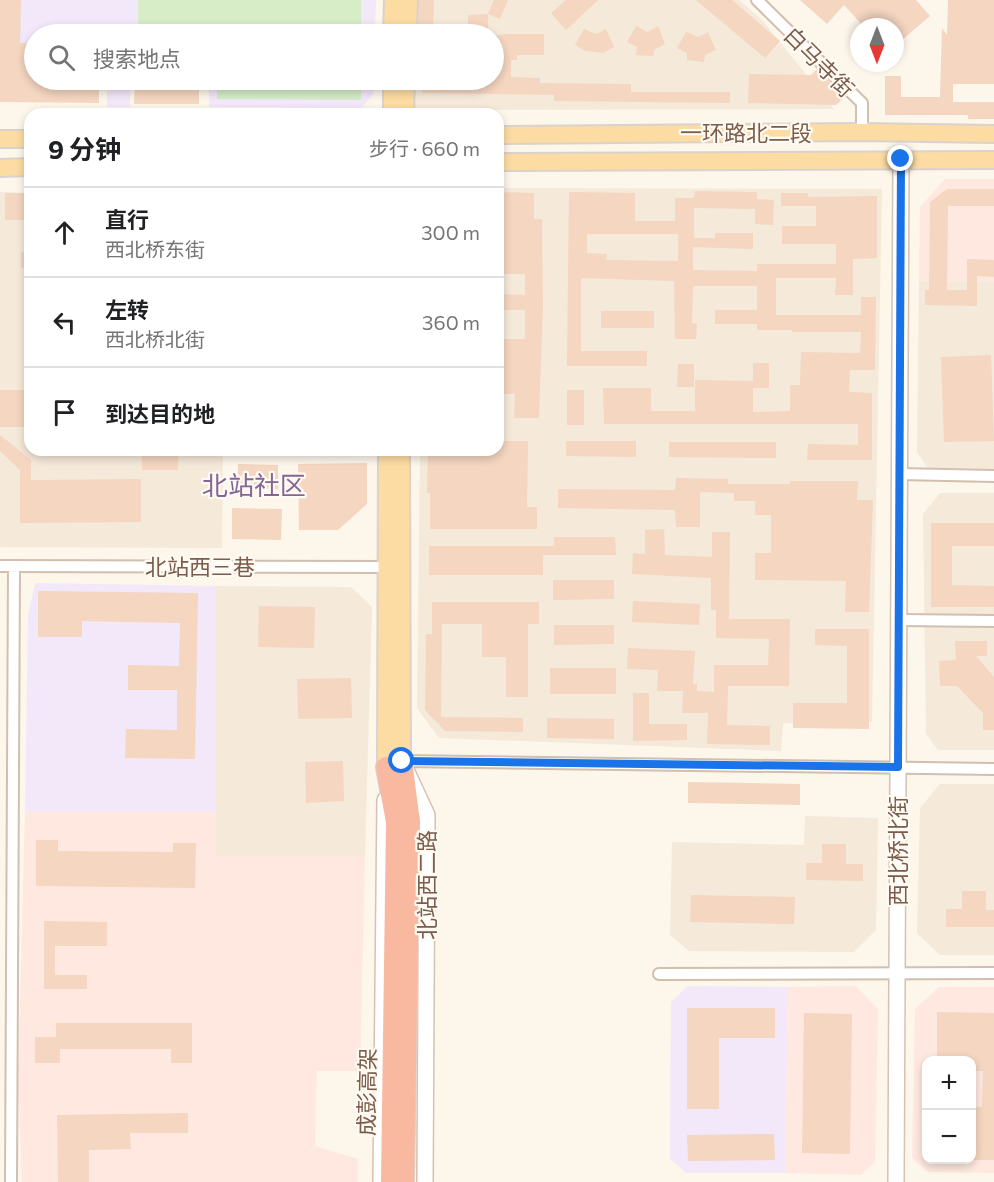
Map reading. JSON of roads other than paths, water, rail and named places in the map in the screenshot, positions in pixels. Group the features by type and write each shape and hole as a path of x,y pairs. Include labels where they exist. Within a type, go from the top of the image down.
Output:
{"highway":[{"path":"394,764 401,1003"},
{"name":"成彭高架","path":"391,1182 401,1003"},
{"name":"成彭高架","path":"401,1003 404,1182"}],"main road":[{"path":"392,24 393,0"},
{"path":"408,24 409,0"},
{"path":"392,90 392,108"},
{"path":"405,108 406,90"},
{"name":"一环路北二段","path":"504,135 862,132 994,134"},
{"path":"0,139 24,139"},
{"name":"一环路北二段","path":"504,162 994,160"},
{"path":"0,168 24,167"},
{"name":"北站西二路","path":"387,456 393,567 394,764"},
{"name":"北站西二路","path":"393,567 401,456"}],"street":[{"name":"白马寺街","path":"757,0 862,104 862,132"},
{"name":"西北桥北街","path":"896,1182 901,159"},
{"path":"899,474 994,476"},
{"name":"北站西三巷","path":"0,566 393,567"},
{"path":"10,1182 14,566"},
{"path":"898,620 994,621"},
{"path":"394,764 994,769"},
{"name":"北站西二路","path":"381,1182 394,764"},
{"name":"北站西二路","path":"394,764 427,815 425,1182"},
{"path":"659,974 994,973"}],"district":[{"name":"北站社区","path":"254,486"}]}
